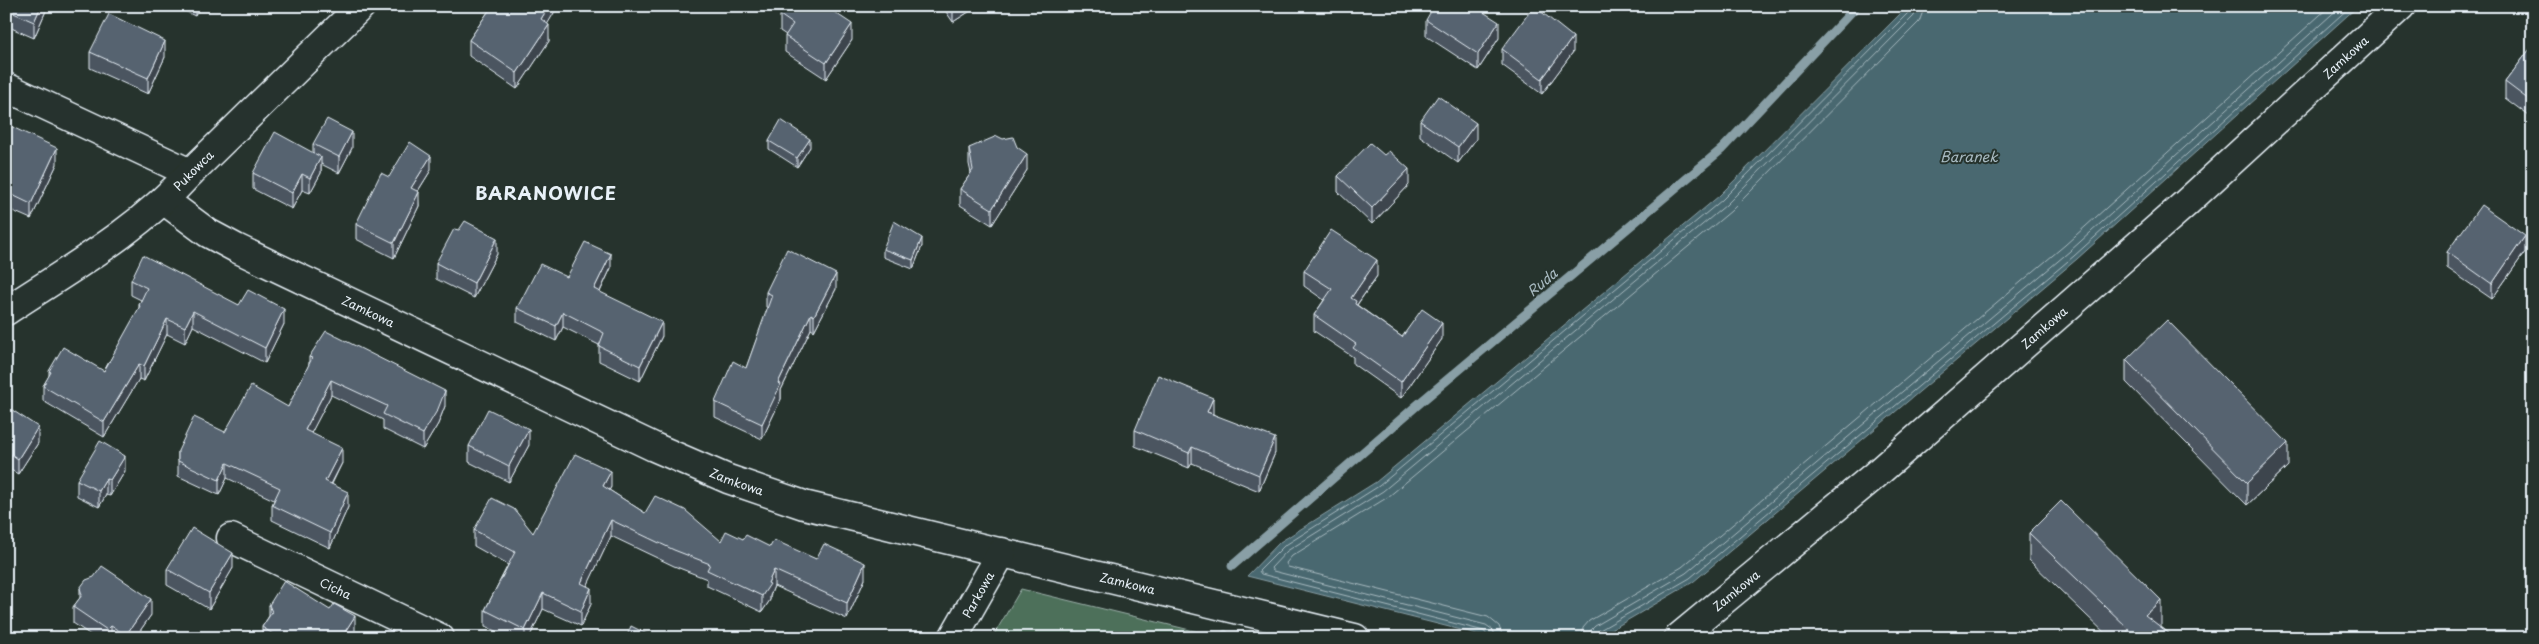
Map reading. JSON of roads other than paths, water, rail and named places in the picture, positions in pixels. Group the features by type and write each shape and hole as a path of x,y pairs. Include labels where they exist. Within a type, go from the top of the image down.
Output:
{"street":[{"name":"Zamkowa","path":"1678,638 1881,470 2185,204 2401,6"},
{"name":"Pukowca","path":"6,311 130,230 165,200 190,173 359,7"},
{"path":"6,87 190,173"},
{"name":"Zamkowa","path":"165,200 208,233 236,248 654,447 728,479 804,505 1355,638"},
{"name":"Cicha","path":"231,538 440,638"},
{"name":"Parkowa","path":"953,638 1002,552"}],"water":[{"name":"Baranek","path":"1908,6 2358,6 2077,259 1693,582 1597,638 1493,638 1247,576 1280,542 1376,482 1719,196"}],"waterway":[{"name":"Ruda","path":"1232,566 1422,401 1722,149 1857,6"}],"district":[{"name":"BARANOWICE","path":"546,192"}]}
